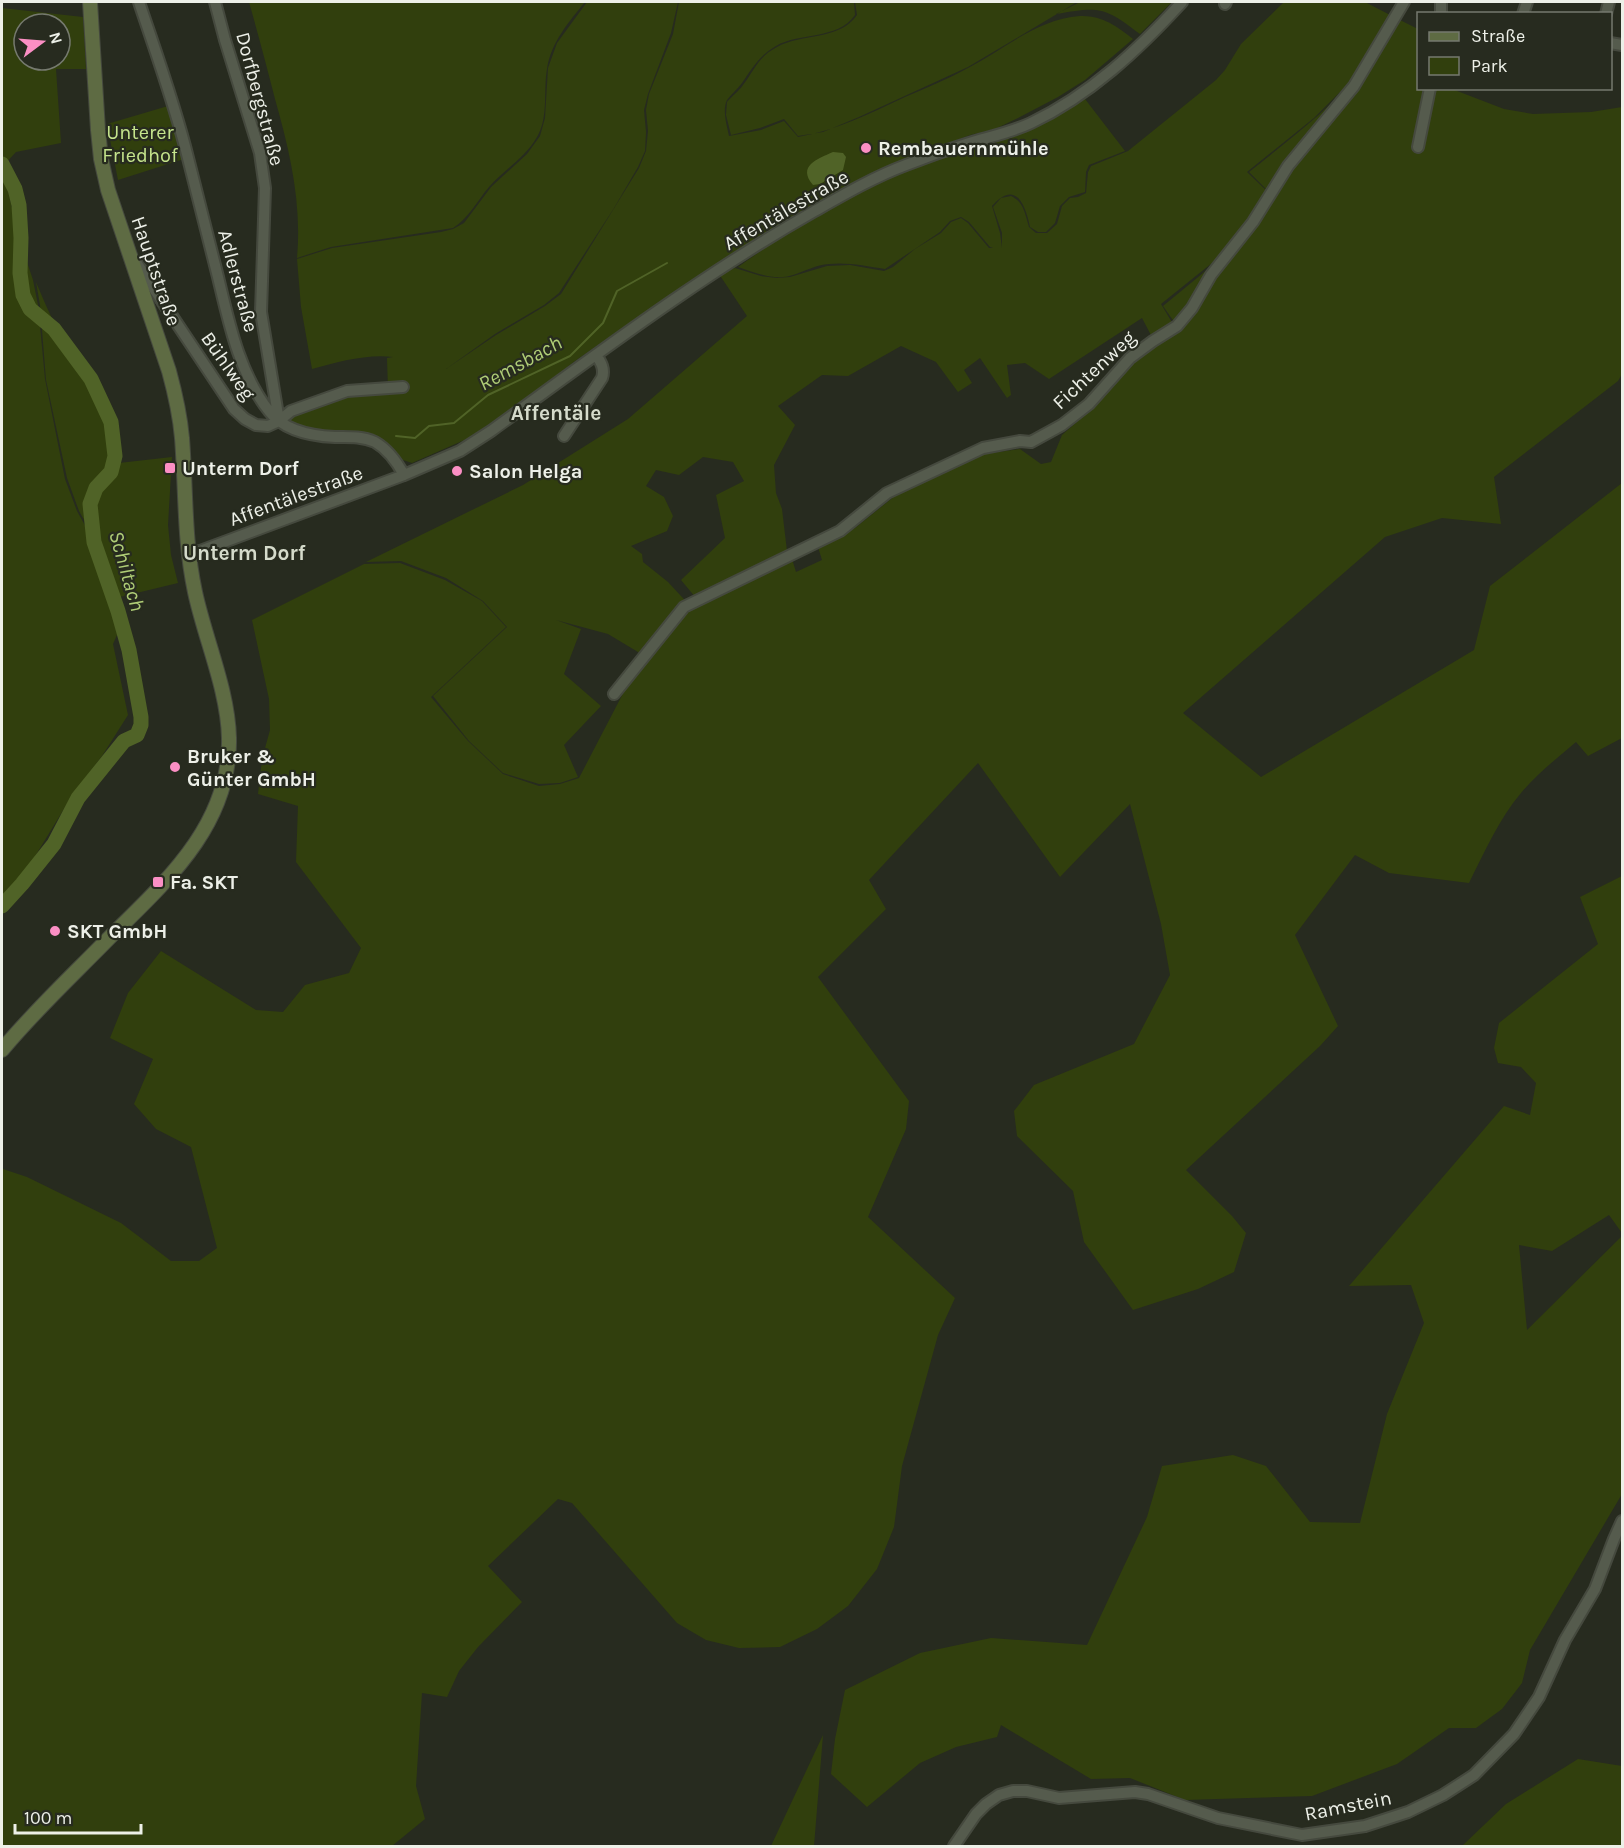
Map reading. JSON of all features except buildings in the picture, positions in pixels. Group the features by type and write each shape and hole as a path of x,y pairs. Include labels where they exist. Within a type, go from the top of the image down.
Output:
{"main road":[{"name":"Hauptstraße","path":"90,2 101,159 108,190 175,394 182,439 189,552"},
{"path":"2,1050 37,1011 168,880 207,827 218,802 224,780 229,737 218,673 195,592 189,552"}],"street":[{"name":"Adlerstraße","path":"139,2 187,154 231,329 253,386 271,414 289,429 326,436 359,437 374,442 396,460 404,476"},
{"name":"Dorfbergstraße","path":"215,2 260,153 265,188 261,312 279,421"},
{"name":"Affentälestraße","path":"189,552 200,551 404,476 460,451 717,272 814,211 905,165 966,144 1002,135 1030,124 1071,102 1115,68 1182,2"},
{"name":"Fichtenweg","path":"614,694 684,607 840,531 887,493 983,448 1020,441 1031,442 1062,425 1089,404 1130,358 1178,326 1192,308 1211,275 1253,222 1288,166 1354,86 1404,2"},
{"path":"1418,147 1430,90"},
{"name":"Bühlweg","path":"130,253 234,409 256,425 268,426 279,421 291,411 347,391 402,387"},
{"path":"564,436 604,373 602,364 596,355"},
{"name":"Ramstein","path":"954,1846 976,1814 986,1804 999,1795 1013,1791 1027,1791 1059,1798 1135,1792 1148,1794 1218,1818 1302,1835 1365,1826 1408,1812 1443,1795 1474,1775 1515,1734 1539,1697 1565,1640 1595,1589 1623,1521"}],"green space":[{"path":"249,2 585,2 552,50 547,69 543,121 537,137 527,151 489,187 459,224 453,228 331,247 297,258 298,217 294,178"},
{"path":"587,2 678,2 671,33 648,94 644,110 645,151 614,208 559,293 446,369 561,294 639,168 646,151 648,131 646,110 649,94 673,34 679,2 854,2 855,15 848,23 829,32 776,46 761,58 727,100 725,113 729,136 761,130 784,121 798,137 840,126 953,76 1035,29 1064,18 1088,16 1102,19 1133,39 1085,80 1058,97 995,129 970,135 901,161 807,208 764,233 575,361 526,399 469,438 412,463 403,460 390,447 289,424 289,417 354,392 388,390 387,358 393,357 362,358 312,369 301,307 297,259 332,248 441,232 464,223 491,187 527,154 540,136 545,118 548,68 557,43"},
{"path":"855,2 1077,2 968,67 823,132 798,136 784,119 731,135 726,115 727,102 761,59 777,47 787,43 840,29 857,15"},
{"path":"1080,2 1172,2 1140,34 1118,18 1101,11 1083,10 1056,14"},
{"path":"1284,2 1365,2 1394,17 1365,67 1314,118 1247,172 1270,194 1235,241 1212,263 1161,304 1173,324 1153,339 1142,318 1049,379 1025,363 1007,365 1011,395 1007,398 980,358 964,370 972,383 958,392 936,362 901,346 848,376 822,375 778,406 795,425 774,465 776,493 782,509 787,551 696,598 681,580 725,538 716,495 744,481 733,462 703,457 679,475 656,470 646,486 664,497 673,516 667,531 631,546 642,554 643,562 668,582 693,609 792,559 796,572 822,560 818,547 855,528 901,491 985,454 1020,449 1041,464 1051,462 1062,435 1086,414 1136,357 1179,329 1163,306 1214,264 1223,270 1274,197 1249,172 1309,124 1351,84 1364,69 1373,57 1396,18 1417,28 1417,90 1455,90 1504,109 1533,114 1591,112 1622,107 1622,374 1618,381 1494,477 1501,524 1442,518 1385,537 1183,713 1261,777 1474,650 1490,586 1622,483 1622,738 1588,756 1576,742 1540,773 1521,793 1506,814 1492,836 1469,883 1389,873 1355,855 1295,935 1338,1026 1320,1046 1186,1170 1246,1233 1234,1272 1198,1289 1133,1310 1084,1242 1073,1191 1017,1136 1014,1111 1034,1085 1134,1044 1170,975 1161,924 1130,804 1060,877 978,763 869,880 886,909 818,977 909,1101 906,1129 868,1217 955,1298 938,1335 902,1466 894,1527 877,1569 848,1606 817,1629 780,1647 739,1648 706,1640 677,1623 572,1503 558,1499 488,1566 522,1602 478,1647 459,1671 447,1697 422,1693 416,1786 425,1819 392,1846 2,1846 2,1171 3,1169 27,1177 121,1223 171,1261 199,1261 217,1248 191,1147 156,1129 134,1104 153,1059 110,1038 128,993 161,951 256,1010 283,1012 305,985 349,973 361,948 296,862 298,806 258,794 262,759 270,730 269,699 252,620 364,564 400,563 445,580 482,601 506,627 431,697 468,741 503,774 539,786 560,784 579,778 643,655 608,634 556,620 581,629 564,674 601,706 564,745 578,777 560,783 539,784 503,773 469,741 433,696 507,627 483,601 446,578 401,561 366,562 523,485 628,419 747,316 719,274 735,268 761,276 777,278 790,277 827,266 850,265 884,271 941,233 951,222 961,218 989,248 993,248 969,222 961,217 950,221 940,232 885,269 850,264 829,264 779,277 765,276 738,267 772,243 860,192 905,171 1031,130 1085,99 1125,151 1089,165 1086,172 1085,192 1069,197 1060,206 1055,223 1046,232 1038,232 1030,227 1022,203 1013,195 1000,198 992,206 1002,248 1002,233 993,207 1001,198 1011,196 1019,202 1029,227 1036,233 1047,233 1057,224 1062,206 1070,198 1086,193 1088,172 1091,166 1128,151 1216,80 1241,44"},
{"path":"2,8 38,12 12,12 12,72 56,72 61,143 16,152 4,165 2,160"},
{"path":"72,16 83,17 86,69 72,69"},
{"name":"Unterer Friedhof","path":"168,106 184,159 118,180 107,124"},
{"path":"2,173 33,280 38,305 45,379 65,479 77,511 102,556 118,601 120,628 113,644 128,715 102,756 73,794 20,881 2,901"},
{"path":"36,282 47,309 103,410 112,446 110,464 172,457 168,525 171,555 178,583 120,597 104,555 79,511 67,478 46,380"},
{"path":"1622,876 1622,1233 1609,1215 1552,1251 1519,1245 1527,1330 1622,1236 1622,1494 1530,1650 1522,1683 1502,1709 1476,1728 1449,1728 1397,1764 1312,1796 1185,1800 1130,1778 1091,1779 1001,1725 997,1737 956,1747 920,1763 867,1807 831,1774 835,1739 845,1690 920,1653 991,1638 1087,1645 1147,1517 1162,1466 1233,1455 1266,1466 1310,1522 1360,1523 1387,1414 1424,1323 1411,1285 1349,1286 1504,1106 1530,1115 1536,1083 1521,1067 1498,1063 1494,1048 1499,1023 1598,944 1580,897"},
{"path":"823,1735 814,1846 771,1846"},
{"path":"1578,1759 1622,1766 1622,1846 1462,1846 1506,1804"}],"shaded area":[{"path":"833,152 843,153 846,157 843,170 820,184 813,185 807,173 808,168 815,161"}],"waterway":[{"name":"Schiltach","path":"2,164 15,189 19,205 20,273 23,295 30,309 54,329 91,379 111,422 115,456 111,472 96,488 90,504 94,542 129,650 141,717 137,735 124,741 78,798 54,844 2,906"},
{"name":"Remsbach","path":"396,436 415,438 429,426 454,423 488,395 570,356 603,323 617,291 667,263"}],"place":[{"name":"Rembauernmühle","path":"866,148"},
{"name":"Unterm Dorf","path":"170,468"},
{"name":"Salon Helga","path":"457,471"},
{"name":"Bruker & Günter GmbH","path":"175,767"},
{"name":"Fa. SKT","path":"158,882"},
{"name":"SKT GmbH","path":"55,931"}],"district":[{"name":"Affentäle","path":"556,413"},
{"name":"Unterm Dorf","path":"244,553"}]}
